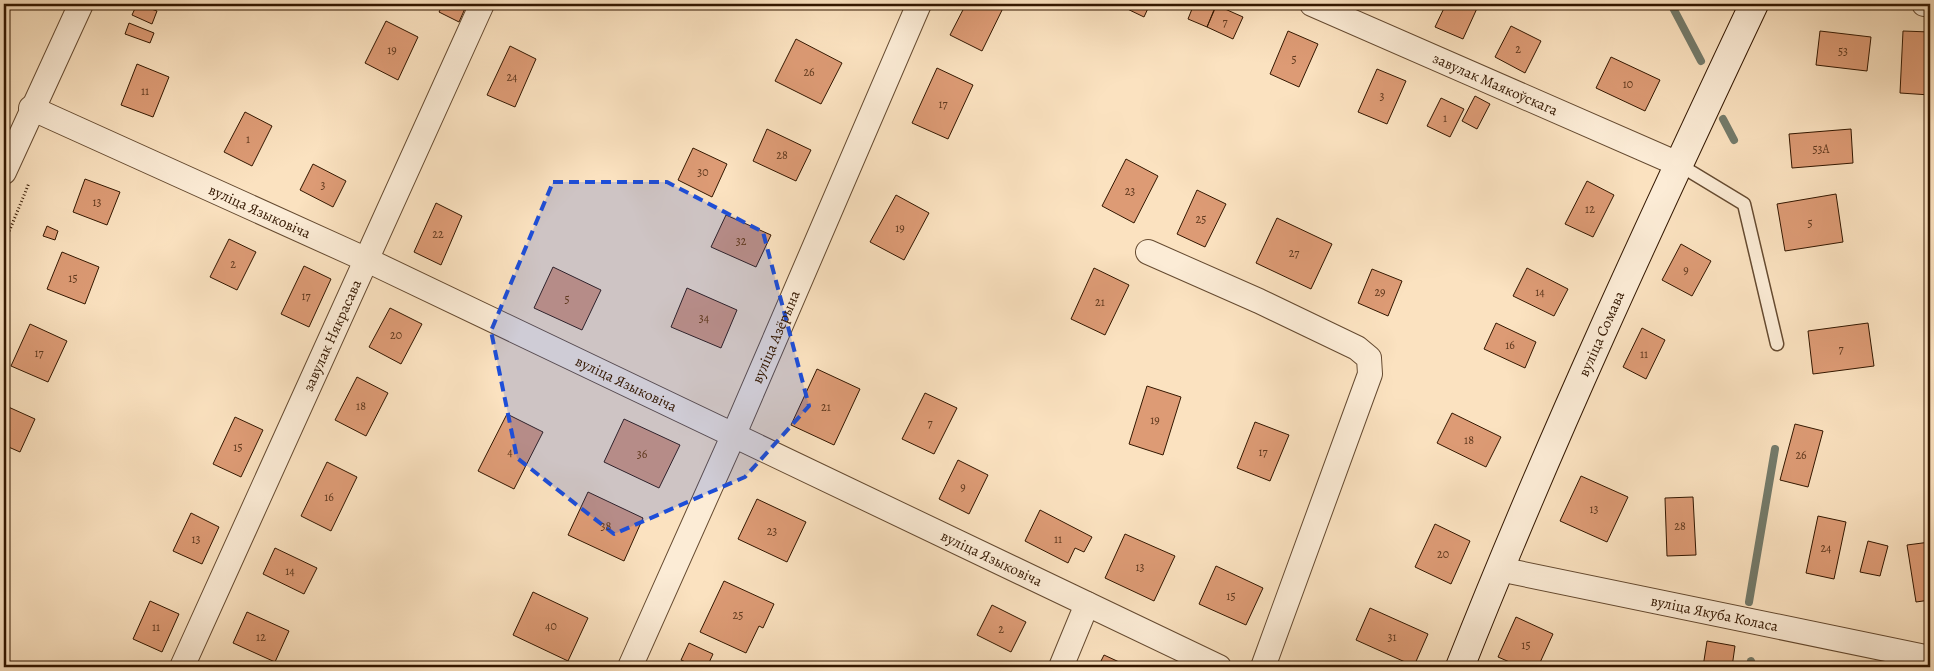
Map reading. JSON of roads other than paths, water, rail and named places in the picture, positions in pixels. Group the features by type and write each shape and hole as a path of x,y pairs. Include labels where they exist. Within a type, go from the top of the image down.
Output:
{"street":[{"path":"4,172 31,108 81,4"},
{"name":"завулак Някрасава","path":"182,667 482,4"},
{"name":"вуліца Азёрына","path":"630,667 734,434 920,4"},
{"name":"завулак Маякоўскага","path":"1312,4 1678,164"},
{"name":"вуліца Сомава","path":"1460,667 1499,569 1678,164 1754,4"},
{"path":"1924,4 1930,5"},
{"name":"вуліца Языковіча","path":"31,108 367,260 1219,667"},
{"path":"1148,252 1259,301 1356,348 1369,358 1370,374 1262,667"},
{"name":"вуліца Якуба Коласа","path":"1499,569 1930,658"},
{"path":"1061,667 1087,604"}],"lane":[{"path":"1678,164 1744,204 1777,344"}],"waterway":[{"path":"1671,4 1701,61"},
{"path":"1723,119 1734,140"},
{"path":"1749,602 1775,449"},
{"path":"1751,661 1753,667"}]}
